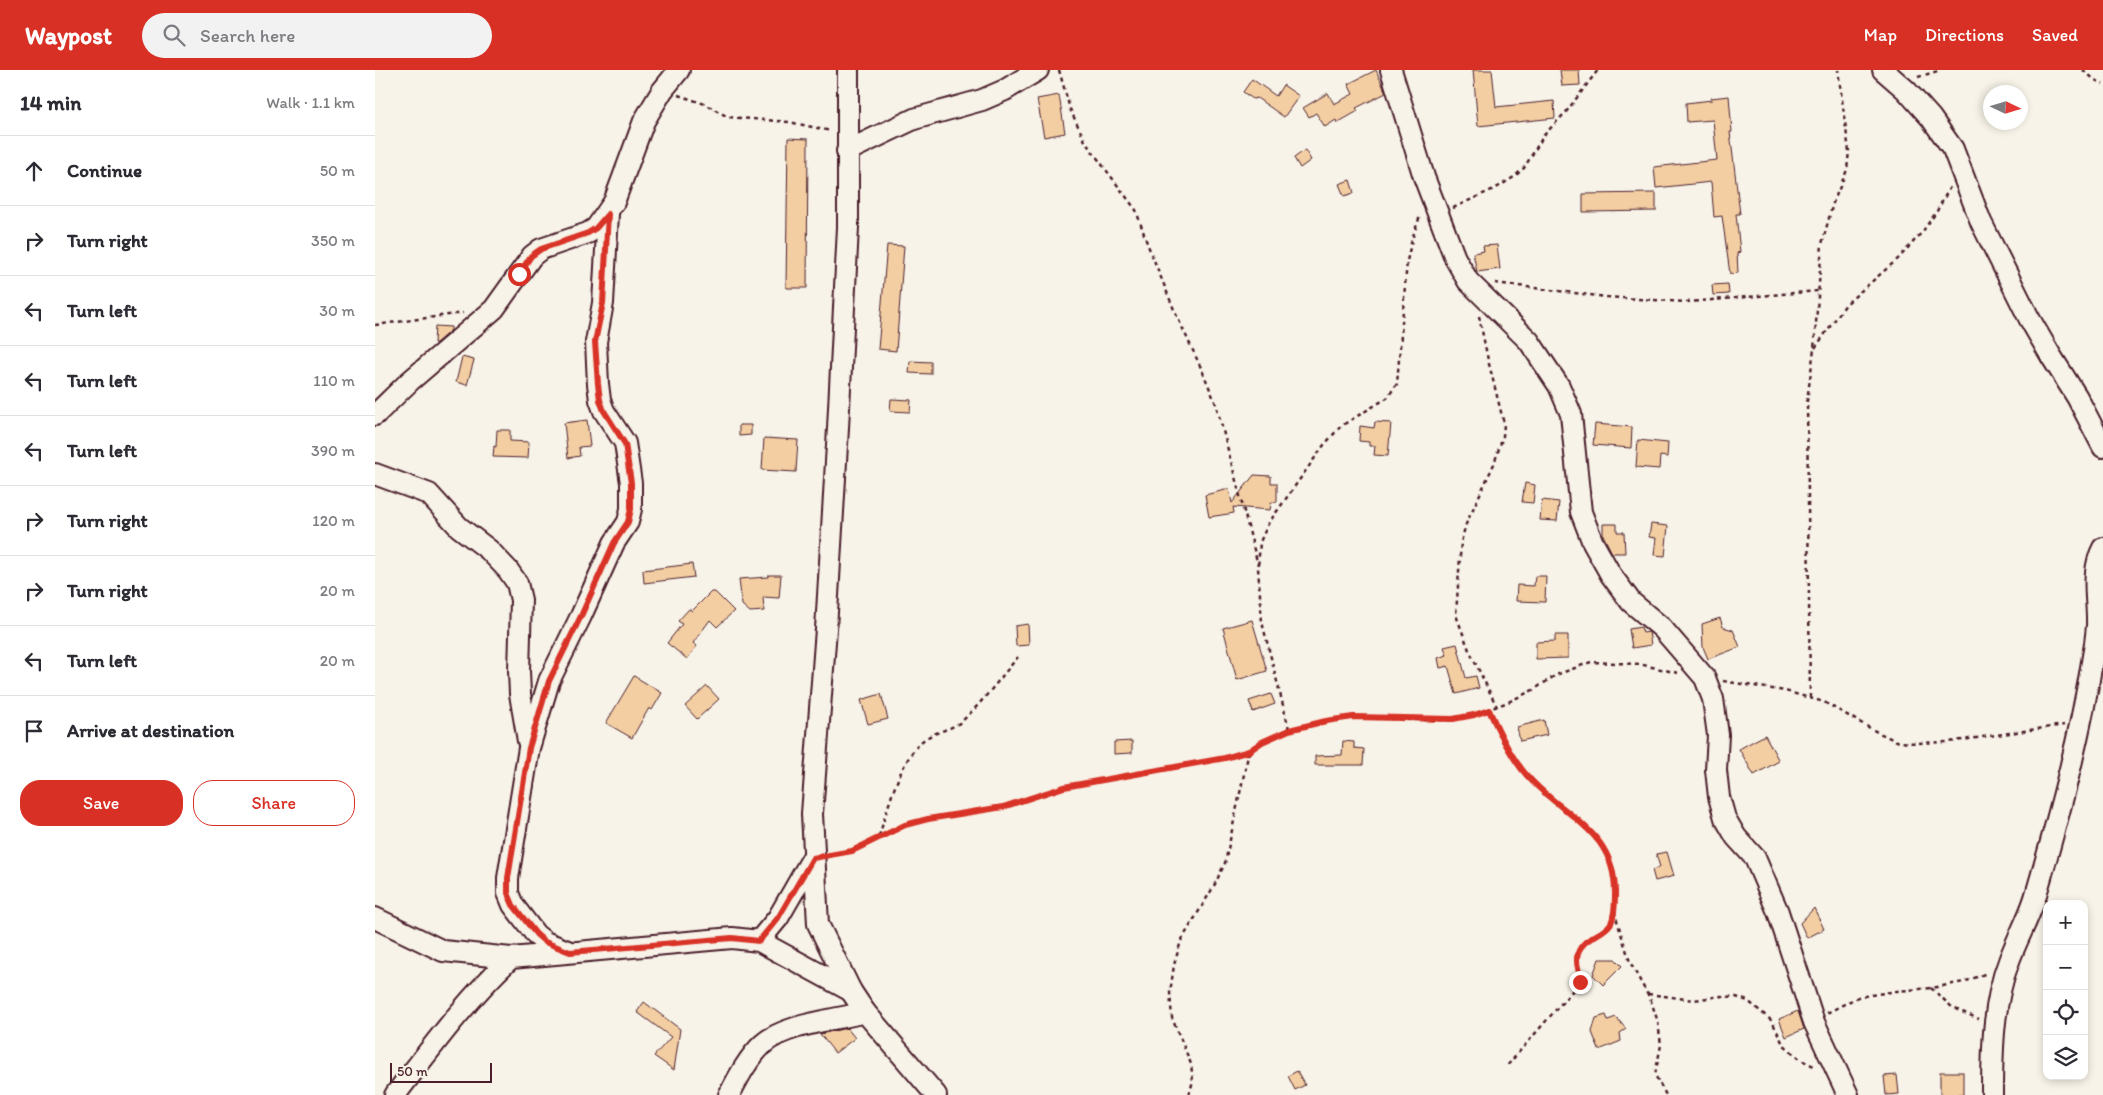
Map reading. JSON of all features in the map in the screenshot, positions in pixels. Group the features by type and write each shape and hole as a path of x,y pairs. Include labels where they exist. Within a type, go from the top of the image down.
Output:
{"street":[{"path":"375,415 410,381 494,309 531,256 541,249 588,233 596,228 608,214 614,202 644,121 664,88 679,70"},
{"path":"848,70 848,227 826,629 812,814 818,924 851,991 865,1012 936,1095"},
{"path":"847,143 913,120 982,100 1022,81 1038,70"},
{"path":"1391,70 1424,177 1429,213 1468,281 1529,341 1559,386 1571,414 1581,512 1593,543 1611,575 1631,602 1663,628 1705,678 1713,699 1718,735 1716,770 1719,797 1723,811 1737,838 1755,858 1765,880 1779,912 1813,1022 1845,1088"},
{"path":"1890,76 1931,118 1953,149 1981,222 2029,318 2077,397 2103,447"},
{"path":"570,952 545,942 536,934 513,905 508,893 508,878 529,748 549,681 614,543 628,522 631,509 631,483 625,444 604,411 600,400 598,384 595,342 603,303 608,214"},
{"path":"375,474 429,494 459,527 489,550 508,570 517,583 521,600 520,694 529,748"},
{"path":"1992,1095 1995,1025 2002,982 2009,961 2030,915 2057,820 2080,723 2097,626 2095,575 2103,548"},
{"path":"759,941 778,918 813,858"},
{"path":"375,918 443,951 511,958 732,938 759,941 851,991"},
{"path":"395,1095 462,1008 487,980 511,958"},
{"path":"729,1095 742,1070 763,1045 777,1034 797,1027 865,1012"}],"path":[{"path":"1059,70 1070,109 1085,143 1136,210 1150,252 1216,404 1258,568"},
{"path":"1289,730 1262,622 1258,568 1260,542 1268,524 1324,445 1341,426 1387,398 1397,384 1407,261 1412,239 1429,213 1514,177 1524,168 1545,135 1567,112 1598,70"},
{"path":"1810,698 1807,401 1814,350 1822,244 1833,202 1847,170 1849,151 1837,70"},
{"path":"1890,76 1924,76 1941,70"},
{"path":"2083,70 2103,84"},
{"path":"664,88 680,96 705,104 729,117 789,122 847,143"},
{"path":"1814,350 1846,304 1899,258 1923,231 1937,211 1960,168"},
{"path":"1468,281 1532,286 1607,297 1688,302 1819,291"},
{"path":"375,325 467,312"},
{"path":"1479,314 1488,360 1505,424 1494,464 1466,524 1461,542 1456,615 1469,650 1497,707"},
{"path":"879,836 894,793 913,753 921,742 931,735 961,722 1018,657"},
{"path":"813,858 852,851 879,836 905,825 928,819 1003,807 1064,787 1225,758 1249,751 1262,742 1289,730 1353,717 1453,719 1474,715 1497,707 1535,689 1556,675 1591,662 1639,664 1666,671 1785,691 1824,702 1877,732 1899,742 1949,742 2080,723"},
{"path":"1489,710 1501,735 1531,781 1594,834 1605,848 1612,867 1615,892 1614,909 1610,924 1586,940 1580,948 1577,962 1581,980 1576,989 1506,1067"},
{"path":"1189,1095 1193,1080 1191,1064 1172,1018 1170,993 1174,965 1181,941 1214,886 1225,863 1249,751"},
{"path":"1614,909 1630,962 1648,994 1658,1022 1661,1045 1655,1075 1666,1095"},
{"path":"1813,1022 1858,997 1964,982 1989,972 1991,967"},
{"path":"1931,988 1953,1008 1995,1025"},
{"path":"1648,994 1694,1000 1721,996 1735,997 1748,1002 1772,1021 1783,1044 1801,1060 1845,1088"}],"building":[{"path":"1376,70 1386,93 1356,108 1358,111 1337,123 1336,120 1325,127 1316,113 1309,117 1303,108 1328,93 1334,104 1353,94 1348,84"},
{"path":"1473,70 1492,70 1496,107 1554,101 1555,118 1478,126"},
{"path":"1560,70 1579,70 1580,85 1562,86"},
{"path":"1252,79 1276,96 1283,85 1299,96 1284,117 1257,98 1253,99 1243,92"},
{"path":"1059,95 1065,133 1044,137 1037,99"},
{"path":"1729,96 1732,132 1730,132 1740,214 1736,214 1740,252 1737,253 1738,273 1730,274 1722,216 1714,217 1711,182 1656,188 1654,167 1717,160 1713,120 1687,122 1686,103"},
{"path":"788,138 808,139 807,288 786,288"},
{"path":"1305,150 1311,160 1300,168 1294,158"},
{"path":"1350,180 1354,193 1344,196 1339,184"},
{"path":"1656,193 1656,211 1583,212 1583,194"},
{"path":"887,245 904,246 896,351 878,349"},
{"path":"1497,245 1500,269 1477,272 1473,253 1484,251 1483,246"},
{"path":"1728,284 1729,294 1713,295 1712,285"},
{"path":"435,326 451,327 451,330 434,343"},
{"path":"462,357 474,360 467,385 456,382"},
{"path":"910,361 931,362 931,374 909,373"},
{"path":"891,399 911,400 910,412 890,411"},
{"path":"587,420 590,446 579,447 580,456 568,458 564,423"},
{"path":"1375,422 1391,423 1388,456 1374,455 1375,446 1369,446 1369,442 1359,441 1360,426 1374,428"},
{"path":"1595,424 1632,427 1631,448 1593,445"},
{"path":"739,425 751,425 751,435 739,436"},
{"path":"497,430 510,430 510,441 529,442 528,458 493,457 494,446 496,447"},
{"path":"764,438 798,440 796,472 762,470"},
{"path":"1638,440 1668,443 1667,457 1660,456 1659,469 1636,467"},
{"path":"1254,475 1271,476 1271,483 1277,483 1277,502 1271,503 1270,510 1233,507 1234,513 1209,517 1205,495 1229,489 1232,503"},
{"path":"1525,483 1535,485 1533,503 1522,502"},
{"path":"1542,500 1559,502 1557,521 1540,520"},
{"path":"1603,524 1617,524 1617,532 1624,532 1625,553 1612,553 1603,535"},
{"path":"1651,524 1668,526 1665,556 1654,555 1656,538 1649,537"},
{"path":"692,564 694,577 644,583 643,570"},
{"path":"768,575 781,575 779,598 763,597 764,611 750,612 742,605 739,579 768,577"},
{"path":"1535,576 1546,576 1545,602 1516,601 1517,585 1534,586"},
{"path":"711,592 715,592 734,611 717,627 710,620 693,643 697,646 687,659 667,643 682,624 678,621 689,609 692,611"},
{"path":"1720,618 1723,627 1733,630 1740,647 1708,659 1703,647 1702,624"},
{"path":"1252,620 1267,671 1237,680 1223,628"},
{"path":"1028,624 1029,645 1016,646 1015,626"},
{"path":"1641,627 1643,633 1649,632 1651,645 1632,648 1629,629"},
{"path":"1555,635 1568,635 1568,658 1536,659 1536,642 1555,641"},
{"path":"1457,644 1466,678 1476,676 1479,688 1456,694 1448,666 1440,668 1438,658 1447,655 1444,647"},
{"path":"634,676 662,693 652,710 649,708 632,738 606,723"},
{"path":"707,686 719,699 697,719 685,706"},
{"path":"881,694 888,719 868,724 861,700"},
{"path":"1271,694 1275,704 1253,712 1249,701"},
{"path":"1544,720 1547,735 1520,741 1517,727"},
{"path":"1765,735 1779,761 1754,775 1739,749"},
{"path":"1132,741 1132,753 1114,754 1114,742"},
{"path":"1343,741 1354,742 1354,748 1364,749 1363,765 1315,765 1315,756 1342,755"},
{"path":"1667,852 1674,876 1655,881 1652,870 1660,867 1656,854"},
{"path":"1814,908 1824,929 1807,938 1800,923"},
{"path":"1599,959 1615,959 1622,966 1603,985 1593,975"},
{"path":"644,1002 680,1029 674,1070 654,1056 671,1037 637,1012"},
{"path":"1798,1011 1804,1029 1786,1037 1779,1019"},
{"path":"1606,1015 1608,1020 1616,1017 1626,1029 1620,1033 1621,1041 1599,1050 1592,1032 1596,1018"},
{"path":"847,1028 855,1038 835,1053 820,1034"},
{"path":"1297,1071 1305,1085 1295,1090 1288,1076"},
{"path":"1940,1072 1963,1072 1963,1095 1940,1095"},
{"path":"1897,1075 1899,1094 1886,1095 1884,1076"}],"route":[{"path":"519,274 531,256 541,249 588,233 596,228 608,214 605,240 603,303 595,342 598,384 600,400 604,411 627,448 631,483 631,509 628,522 614,543 549,681 529,748 508,878 508,893 513,905 536,934 545,942 570,952 732,938 759,941 778,918 813,858 852,851 879,836 905,825 928,819 950,817 1003,807 1064,787 1225,758 1249,751 1262,742 1289,730 1326,721 1353,717 1453,719 1489,710 1501,735 1531,781 1594,834 1605,848 1612,867 1615,892 1613,918 1605,929 1586,940 1580,948 1577,954 1580,982"}]}
